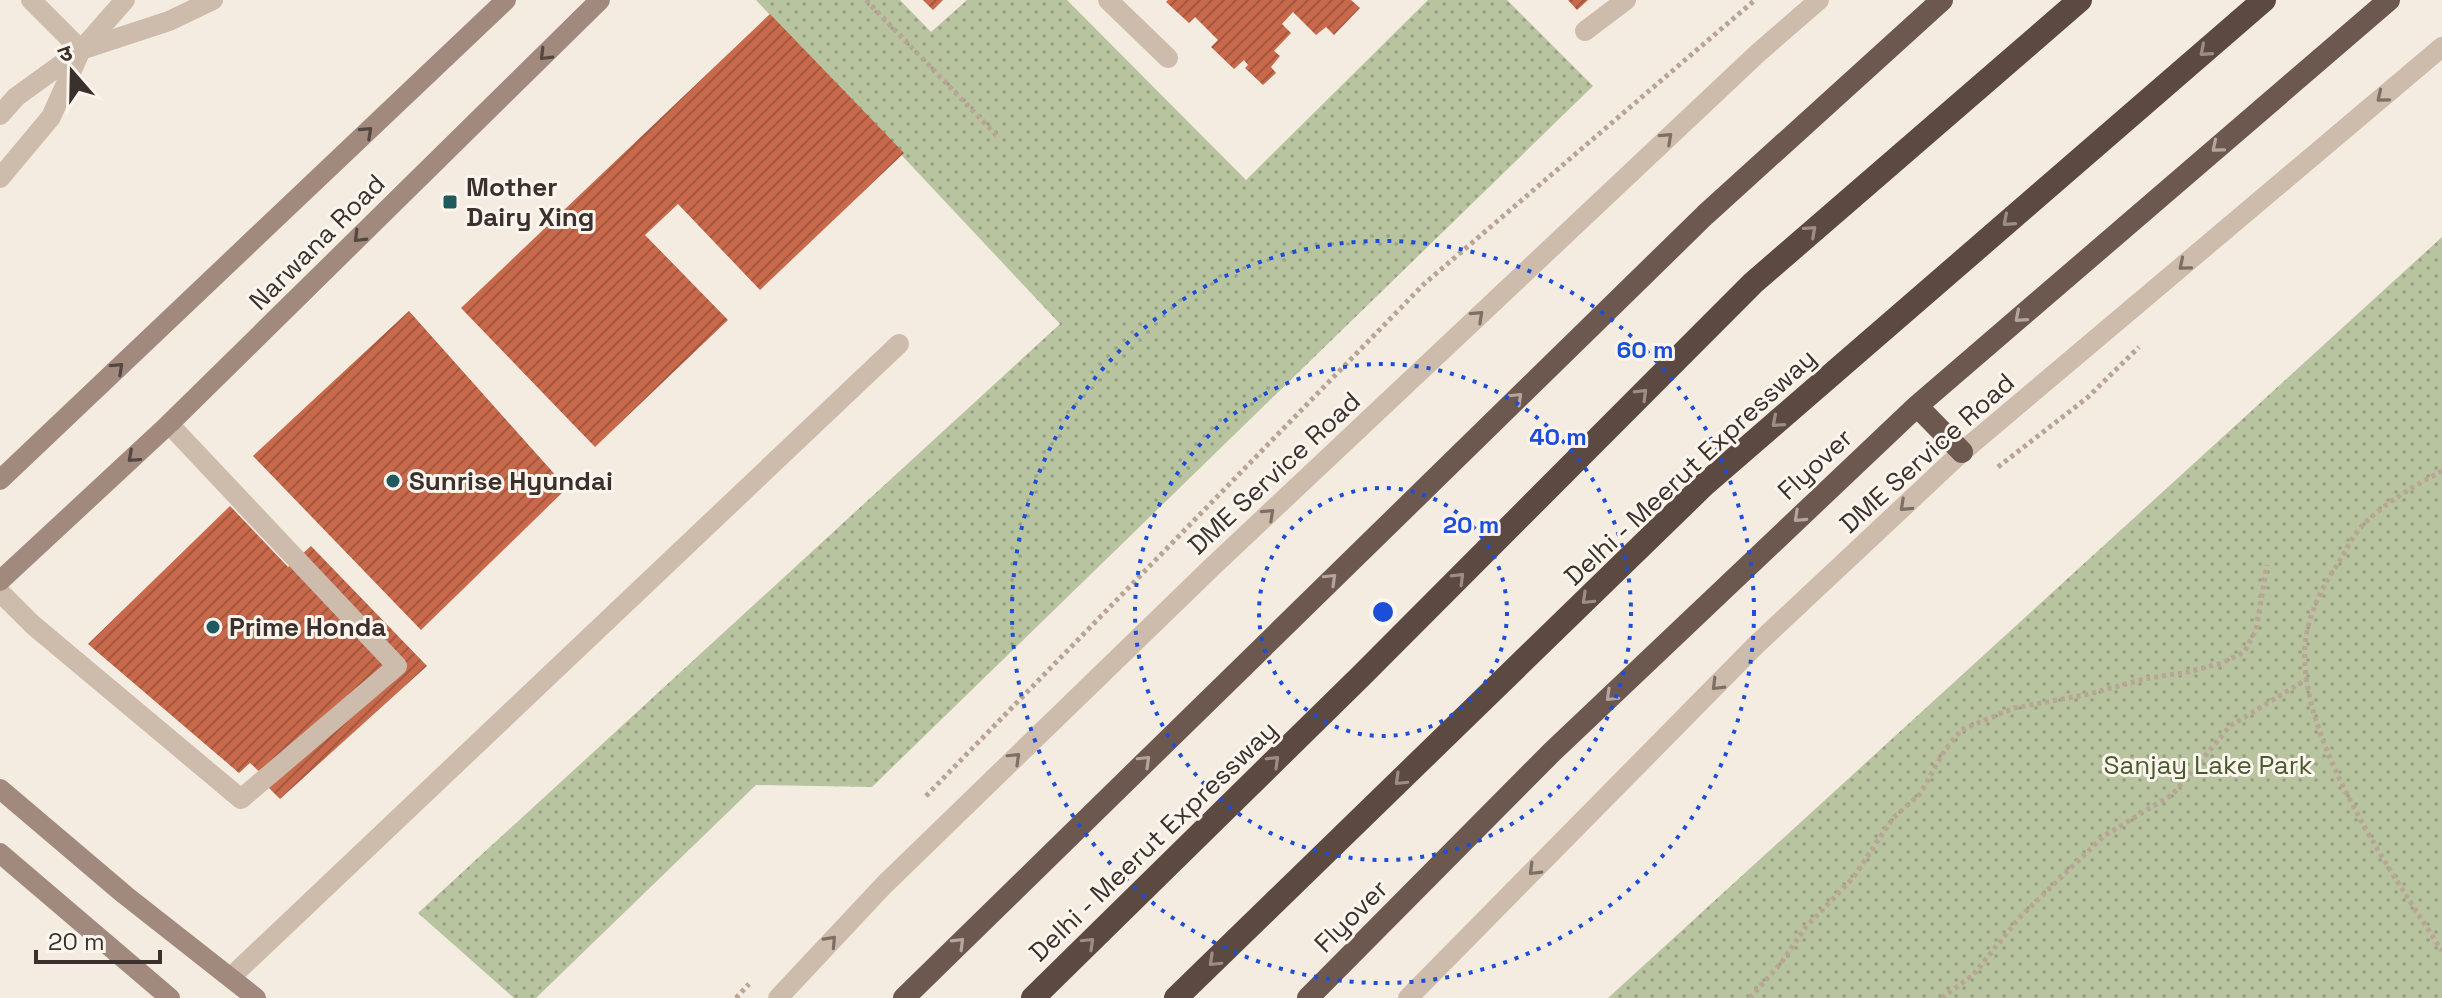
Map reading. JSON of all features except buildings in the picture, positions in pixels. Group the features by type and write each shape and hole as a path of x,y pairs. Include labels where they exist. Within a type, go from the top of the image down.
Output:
{"highway":[{"path":"904,998 1705,215 1942,0"},
{"name":"Delhi - Meerut Expressway","path":"1033,998 1360,677 1753,283 2080,0"},
{"name":"Delhi - Meerut Expressway","path":"1176,998 1704,485 2264,0"},
{"name":"Flyover","path":"1308,998 1552,752 1917,406 2389,0"},
{"path":"1917,406 1962,452"}],"main road":[{"name":"Narwana Road","path":"0,480 506,0"},
{"name":"Narwana Road","path":"0,591 67,518 169,424 600,0"},
{"path":"0,772 17,803"},
{"path":"0,789 125,895 256,998"},
{"path":"0,853 170,998"}],"street":[{"path":"31,0 81,50"},
{"path":"0,115 16,97 81,50 125,0"},
{"path":"0,178 51,117 81,50 169,21 213,0"},
{"path":"1108,0 1168,58"},
{"path":"1585,31 1626,0"},
{"name":"DME Service Road","path":"778,998 884,885 1212,567 1746,64 1819,0"},
{"name":"DME Service Road","path":"1408,998 1756,645 1962,452 2442,47"},
{"path":"231,977 899,344"},
{"path":"0,591 33,625 241,799 397,666 169,424"}],"path":[{"path":"866,0 998,137"},
{"path":"918,805 1424,284 1755,0"},
{"path":"2442,471 2407,490 2362,526 2327,579 2308,627 2304,663 2321,732 2342,785 2375,845 2442,951"},
{"path":"1750,998 1781,963 1805,928 1853,878 1893,818 1920,794 1945,750 1961,730 2014,708 2188,672 2222,663 2244,652 2256,630 2267,565"},
{"path":"1942,998 1973,975 2020,917 2104,836 2173,794 2230,726 2307,679"},
{"path":"736,998 758,975"}],"green space":[{"path":"756,0 900,0 931,32 967,0 1067,0 1246,180 1428,0 1507,0 1593,86 872,787 756,785 536,998 514,998 418,913 1060,324"},
{"name":"Sanjay Lake Park","path":"2442,237 2442,998 1608,998"}],"place":[{"name":"Mother Dairy Xing","path":"450,202"},
{"name":"Sunrise Hyundai","path":"393,481"},
{"name":"Prime Honda","path":"213,627"}]}
